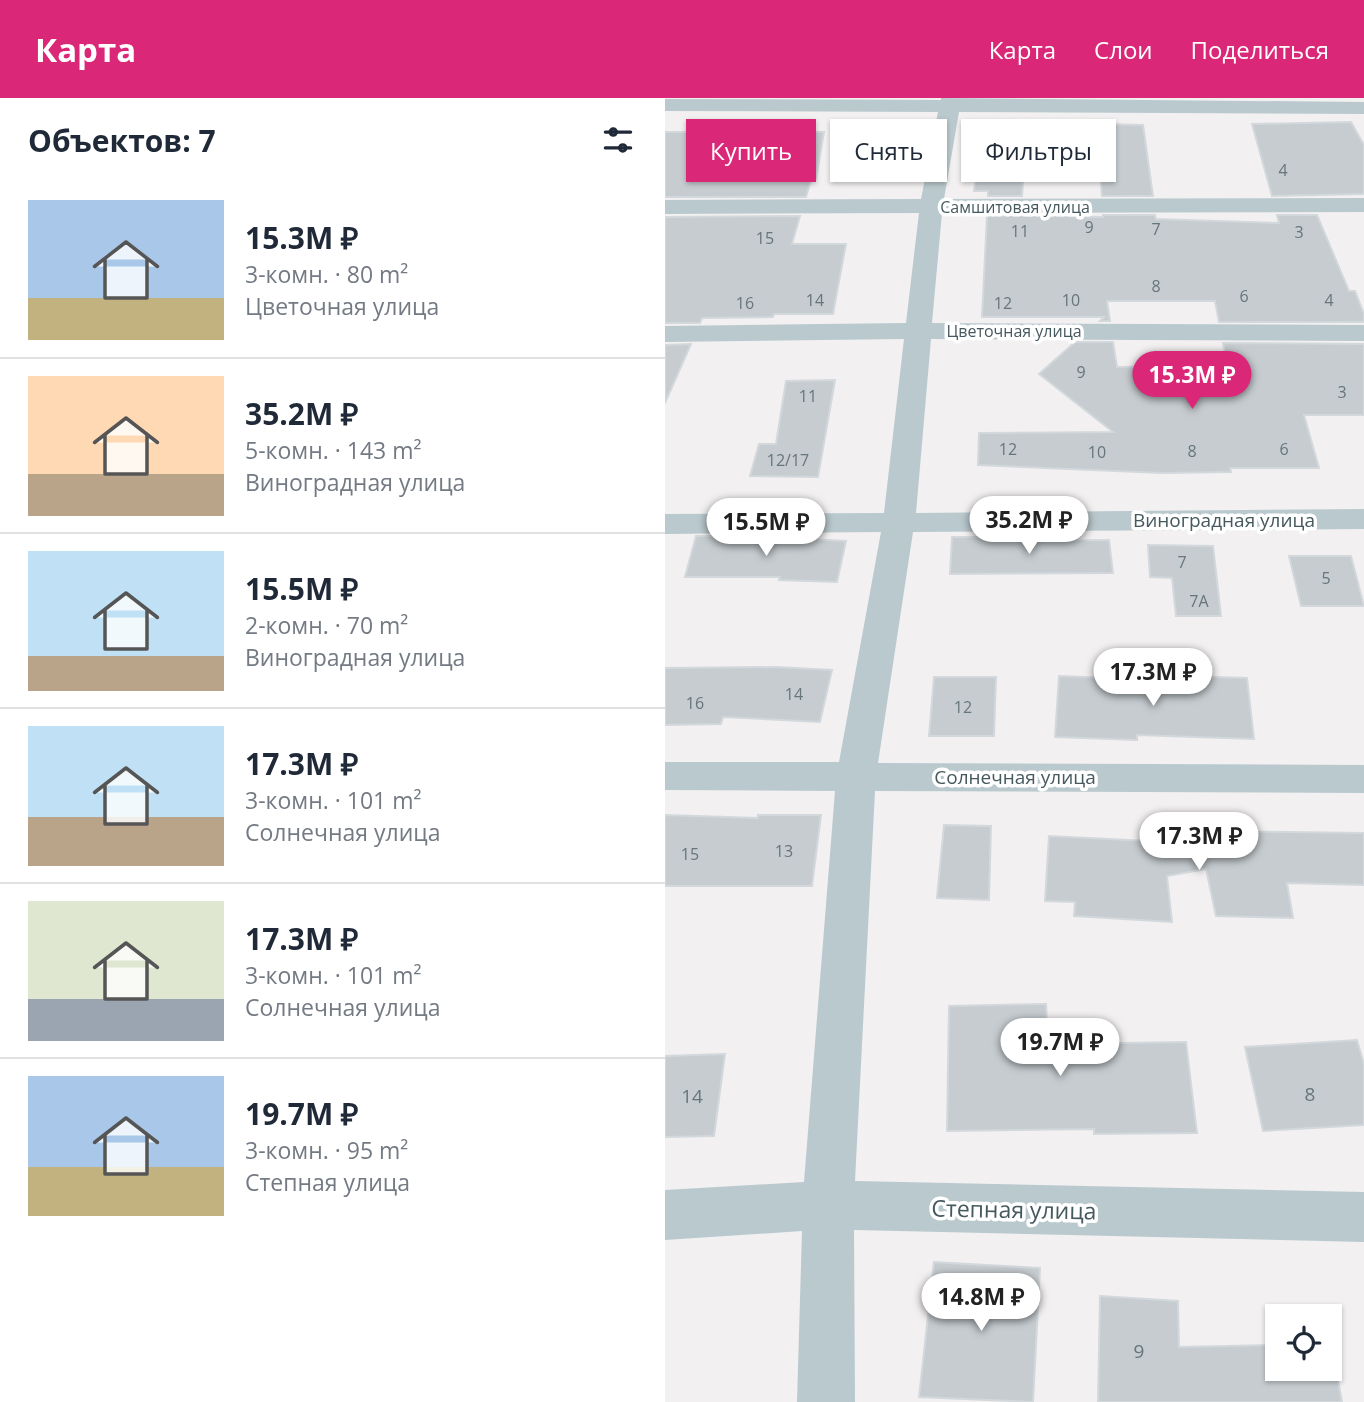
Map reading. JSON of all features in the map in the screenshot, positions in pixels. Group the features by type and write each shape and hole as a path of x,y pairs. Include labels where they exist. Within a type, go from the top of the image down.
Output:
{"street":[{"path":"665,105 950,102 1364,108"},
{"path":"826,1402 828,1205 856,775 899,522 931,208 950,102"},
{"name":"Самшитовая улица","path":"665,207 1364,205"},
{"name":"Цветочная улица","path":"665,334 917,331 1364,332"},
{"name":"Виноградная улица","path":"665,524 1364,519"},
{"name":"Солнечная улица","path":"665,776 1364,779"},
{"name":"Степная улица","path":"665,1215 828,1205 1364,1217"}],"building":[{"path":"1351,122 1364,145 1364,194 1272,196 1252,124"},
{"path":"1116,124 1143,125 1153,196 1102,196 1101,182 1116,182"},
{"path":"665,132 686,132 686,182 810,182 806,197 665,197"},
{"path":"816,132 824,132 816,179"},
{"path":"975,182 1023,182 1022,196 988,196 988,191 974,191"},
{"path":"1155,215 1156,219 1279,223 1277,215 1317,215 1349,291 1355,291 1364,314 1364,322 1219,322 1215,301 1107,301 1110,321 1100,321 1104,317 982,317 987,216"},
{"path":"800,216 792,244 846,244 833,314 774,314 773,317 702,318 700,323 665,323 665,217"},
{"path":"1075,342 1113,342 1117,367 1228,366 1223,343 1364,344 1364,415 1304,415 1319,468 1230,468 1231,472 1162,473 978,465 979,433 1113,432 1039,374"},
{"path":"691,344 665,403 665,345"},
{"path":"835,380 818,477 750,476 759,444 776,444 786,381"},
{"path":"696,536 846,541 837,582 779,580 780,577 685,577"},
{"path":"952,537 1018,537 1018,541 1109,540 1113,573 950,574"},
{"path":"1148,545 1213,546 1221,616 1176,616 1172,578 1150,577"},
{"path":"1289,556 1351,556 1364,606 1301,606"},
{"path":"776,667 832,670 820,722 723,717 721,724 665,725 665,668"},
{"path":"1059,676 1186,681 1185,676 1247,678 1254,739 1137,735 1137,740 1055,737"},
{"path":"934,677 996,677 994,736 929,736"},
{"path":"665,815 758,818 758,815 821,815 812,886 665,886"},
{"path":"944,825 991,826 989,900 937,898"},
{"path":"1206,831 1364,833 1364,885 1287,883 1293,918 1216,916 1206,869 1167,876 1172,922 1074,916 1075,902 1045,901 1049,836 1208,844"},
{"path":"1046,1004 1048,1044 1186,1042 1197,1133 1094,1134 1094,1129 947,1131 949,1006"},
{"path":"1357,1040 1364,1064 1364,1125 1263,1131 1245,1047"},
{"path":"725,1054 714,1136 665,1137 665,1056"},
{"path":"934,1262 1040,1268 1033,1402 919,1397"},
{"path":"1100,1296 1178,1301 1179,1347 1265,1345 1265,1381 1338,1381 1342,1402 1098,1402"}]}
